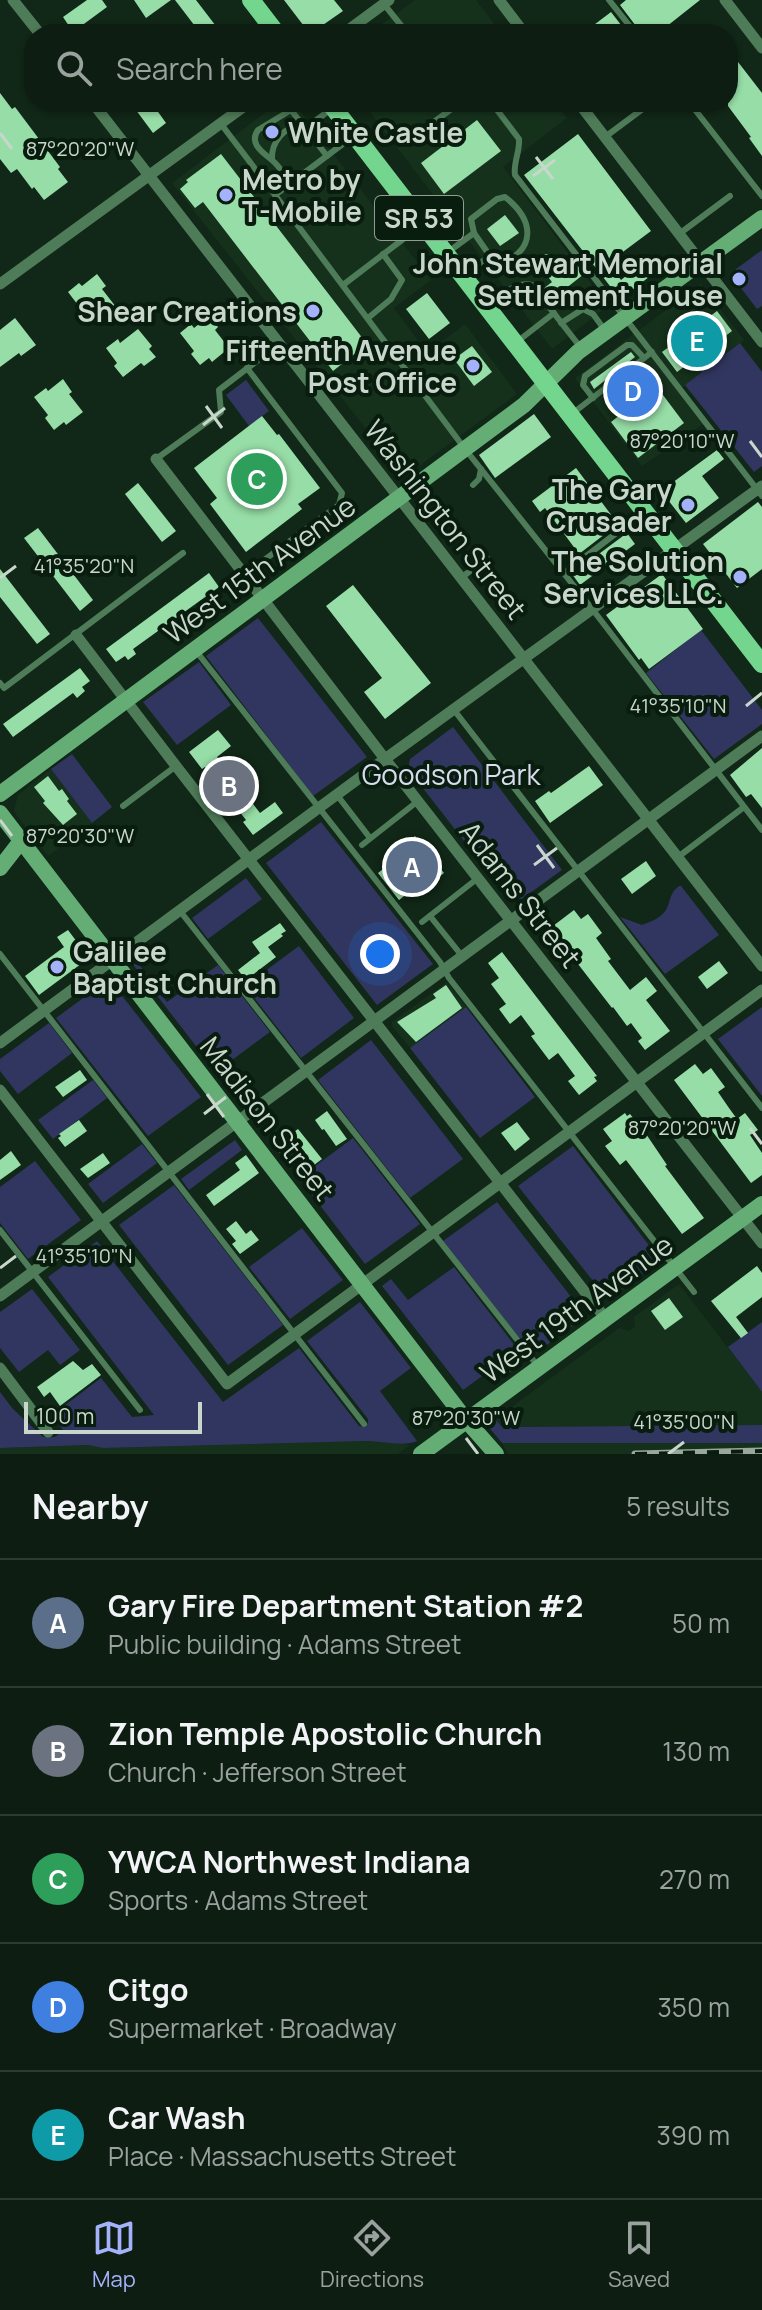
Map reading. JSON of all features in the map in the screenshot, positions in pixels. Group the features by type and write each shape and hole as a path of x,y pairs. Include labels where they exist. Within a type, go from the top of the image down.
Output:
{"main road":[{"path":"251,0 269,24"},
{"name":"SR 53","path":"337,112 762,664"}],"street":[{"path":"13,0 32,24"},
{"path":"499,0 517,24"},
{"path":"725,0 762,48"},
{"path":"355,24 384,1"},
{"name":"Washington Street","path":"100,112 762,966"},
{"path":"0,284 236,112"},
{"path":"586,112 762,342"},
{"name":"West 15th Avenue","path":"0,794 524,405 580,350 762,218"},
{"name":"Adams Street","path":"156,459 762,1243"},
{"path":"0,1043 385,759 760,491"},
{"path":"76,635 606,1319"},
{"path":"0,1296 762,736"},
{"name":"Madison Street","path":"0,813 466,1420 496,1454"},
{"path":"0,868 21,841"},
{"path":"0,1090 225,1382 229,1383 762,990"},
{"name":"West 19th Avenue","path":"421,1454 762,1204"},
{"path":"0,1368 48,1432"}],"lane":[{"path":"609,0 628,24"},
{"path":"384,1 401,24"},
{"path":"287,112 255,132 253,138 290,183"},
{"path":"294,112 327,156"},
{"path":"272,159 275,141 295,125 304,126 322,112"},
{"path":"408,141 447,112"},
{"path":"499,112 519,139 515,175 760,491"},
{"path":"605,137 639,112"},
{"path":"697,112 762,196"},
{"path":"221,123 465,449 762,830"},
{"path":"275,195 355,135"},
{"path":"679,234 730,196"},
{"path":"505,197 528,225 527,240 524,247 501,264 495,263 490,256 474,233 471,219 497,199 505,197"},
{"path":"343,285 423,224"},
{"path":"446,254 474,233"},
{"path":"368,318 391,299 402,280 383,254"},
{"path":"463,275 490,256"},
{"path":"487,306 511,289 527,283 532,285 580,350 591,371"},
{"path":"561,323 577,311 587,309 616,353"},
{"path":"515,343 554,313"},
{"path":"156,459 221,412 219,390 279,344"},
{"path":"593,398 583,385 585,376 591,371 627,345 632,345 644,358"},
{"path":"571,415 652,352"},
{"path":"245,574 339,505 342,493 247,368"},
{"path":"473,485 479,479 481,469"},
{"path":"564,573 645,512"},
{"path":"0,683 4,688 183,553"},
{"path":"461,578 487,558"},
{"path":"194,649 694,1292"},
{"path":"454,710 762,1108"},
{"path":"123,806 176,766"},
{"path":"337,795 370,838"},
{"path":"362,845 418,801"},
{"path":"678,857 744,807"},
{"path":"422,922 478,878"},
{"path":"180,911 539,1368"},
{"path":"430,916 462,956"},
{"path":"0,954 364,1424"},
{"path":"0,1230 140,1410"}],"shaded area":[{"path":"415,0 476,0 494,24 383,24"},
{"path":"266,112 301,112 431,280 394,308 427,353 465,324 517,394 404,477 172,183"},
{"path":"370,112 562,112 567,118 503,167 608,306 552,349"},
{"path":"701,284 744,340 678,391 703,424 642,466 575,378"},
{"path":"51,769 92,823 48,856 14,810 18,795"},
{"path":"447,982 466,1007 410,1048 392,1022"},
{"path":"679,1284 762,1392 762,1425 501,1427 495,1419 619,1328 629,1331 635,1326 634,1317"},
{"path":"366,1441 410,1445 398,1454 0,1454 0,1448"},
{"path":"502,1443 762,1443 762,1454 508,1454"}],"green space":[{"path":"762,250 762,306 757,309 734,279 736,269"},
{"path":"740,343 762,372 762,466 754,472 685,385"},
{"path":"246,380 269,411 249,426 226,395"},
{"path":"258,618 367,757 313,796 206,656"},
{"path":"701,630 762,710 762,724 714,759 646,673"},
{"path":"199,662 231,705 177,745 143,702"},
{"name":"Goodson Park","path":"453,727 562,870 519,901 510,900 408,769 410,759"},
{"path":"72,754 112,807 92,823 51,769"},
{"path":"321,822 433,964 377,1005 266,863"},
{"path":"246,878 262,899 208,939 192,918"},
{"path":"679,886 719,935 665,974 620,917 642,925 655,919 666,910"},
{"path":"299,946 354,1018 301,1058 245,986"},
{"path":"135,959 167,1002 218,965 270,1032 216,1072 131,962"},
{"path":"109,979 201,1097 148,1136 56,1018"},
{"path":"466,1007 535,1097 480,1138 410,1048"},
{"path":"762,1007 762,1096 718,1039"},
{"path":"49,1023 72,1053 18,1094 0,1071 0,1059"},
{"path":"371,1040 463,1159 410,1198 318,1080"},
{"path":"93,1080 107,1098 53,1139 38,1120"},
{"path":"353,1138 420,1224 365,1264 299,1178"},
{"path":"235,1140 242,1150 189,1190 181,1179"},
{"path":"142,1144 157,1163 103,1203 88,1184"},
{"path":"573,1146 661,1261 608,1300 518,1186"},
{"path":"35,1161 81,1220 28,1259 0,1223 0,1187"},
{"path":"174,1185 283,1325 228,1365 119,1225"},
{"path":"497,1202 586,1316 533,1355 443,1241"},
{"path":"302,1228 343,1280 290,1319 249,1267"},
{"path":"97,1241 223,1402 299,1348 359,1426 365,1427 368,1419 307,1341 360,1302 411,1368 380,1391 417,1441 406,1444 366,1441 0,1448 0,1392 43,1437 55,1437 63,1430 52,1415 101,1378 132,1417 154,1415 48,1277"},
{"path":"454,1267 526,1360 509,1373 500,1363 463,1390 382,1286 391,1279 408,1300"},
{"path":"32,1289 80,1350 60,1365 48,1350 19,1372 0,1348 0,1312"},
{"path":"762,1322 762,1392 728,1347"},
{"path":"495,1419 502,1427 762,1425 762,1443 502,1443 487,1425"}],"building":[{"path":"87,0 102,0 107,7 84,24 68,24 63,17"},
{"path":"134,0 171,0 146,18"},
{"path":"175,0 196,0 214,24 193,24"},
{"path":"284,0 334,0 343,11 324,24 302,24"},
{"path":"626,0 700,0 670,24 634,24 620,5"},
{"path":"611,12 620,24 595,24"},
{"path":"738,62 762,93 762,156 732,112 738,112"},
{"path":"0,93 12,109 15,107 68,182 44,200 17,169 11,173 0,159"},
{"path":"137,112 158,112 166,123 153,133"},
{"path":"477,120 501,151 444,194 421,163"},
{"path":"578,134 651,231 608,263 621,280 640,265 649,277 620,299 524,175"},
{"path":"221,154 367,344 333,371 203,202 195,208 180,189 188,182 186,180"},
{"path":"505,215 519,233 500,246 487,229"},
{"path":"544,254 554,255 562,262 570,256 584,274 551,300 543,289 552,282 535,260"},
{"path":"97,274 106,286 102,289 116,307 99,320 97,317 87,324 78,312 81,309 68,292"},
{"path":"427,293 450,323 429,339 406,309"},
{"path":"717,311 732,331 677,372 662,352"},
{"path":"209,316 229,348 212,362 209,358 200,365 180,333 191,324 194,328"},
{"path":"15,318 36,345 0,367 0,330"},
{"path":"138,329 152,346 149,349 156,357 144,366 141,363 123,377 106,348 118,339 120,343"},
{"name":"Fifteenth Avenue Post Office","path":"472,346 492,372 474,386 454,359"},
{"path":"631,352 635,357 594,389 590,382"},
{"path":"637,371 651,391 657,387 684,423 638,458 611,422 629,408 614,389"},
{"path":"63,379 72,392 69,394 83,412 54,430 45,418 48,415 34,397"},
{"path":"534,414 551,437 495,478 479,455"},
{"path":"262,416 320,488 298,504 302,509 246,552 210,504 217,498 194,468"},
{"path":"717,450 724,459 702,476 719,498 686,523 661,491"},
{"path":"576,468 618,524 579,554 545,508 540,512 532,501"},
{"path":"138,483 176,531 162,542 125,494"},
{"path":"758,502 762,507 762,569 737,588 703,544"},
{"path":"38,528 93,600 80,611 24,538"},
{"path":"627,533 635,544 580,585 572,574"},
{"path":"0,569 50,634 37,644 0,597"},
{"path":"209,573 219,587 133,649 136,654 128,660 125,656 116,662 106,649"},
{"path":"662,574 703,629 649,669 606,615"},
{"path":"353,585 431,683 385,719 364,692 382,678 326,606"},
{"path":"80,668 90,681 82,687 85,691 77,698 73,693 13,737 3,724"},
{"path":"218,730 231,746 217,757 260,813 275,802 283,813 253,835 243,822 246,820 205,767 202,769 189,752"},
{"path":"762,748 762,808 751,794 746,797 730,775"},
{"path":"589,766 603,785 550,823 535,801"},
{"path":"48,776 59,791 62,789 77,814 63,825 43,803 45,801 34,787"},
{"path":"415,836 444,873 429,885 425,880 399,900 378,873 403,853 400,848"},
{"path":"646,861 656,876 632,894 621,879"},
{"path":"574,910 581,919 588,914 602,933 596,938 611,959 608,961 630,990 646,977 657,991 646,1000 670,1031 645,1050 638,1041 642,1038 631,1023 627,1026 612,1008 553,926"},
{"path":"280,923 286,931 268,947 276,957 246,980 238,970 260,953 252,942"},
{"name":"Galilee Baptist Church","path":"68,930 89,958 39,995 25,976 64,947 57,937"},
{"path":"502,952 597,1076 594,1077 597,1081 579,1095 568,1081 575,1076 558,1053 549,1060 531,1036 535,1034 521,1015 510,1024 499,1009 506,1004 491,984 499,978 488,963"},
{"path":"719,961 728,973 707,989 698,977"},
{"path":"446,985 462,1008 416,1042 397,1022 436,998 433,994"},
{"path":"695,1064 703,1074 711,1068 725,1087 718,1092 737,1119 745,1113 758,1130 750,1135 762,1153 762,1175 751,1183 674,1080"},
{"path":"80,1070 87,1080 63,1097 55,1087"},
{"path":"327,1111 347,1139 336,1146 315,1120"},
{"path":"625,1113 627,1116 630,1114 644,1131 665,1166 704,1218 682,1234 626,1160 620,1165 605,1146 612,1141 603,1129"},
{"path":"79,1120 87,1131 65,1147 58,1138 61,1136 59,1134"},
{"path":"517,1122 530,1139 515,1151 501,1133"},
{"path":"298,1129 322,1159 301,1175 275,1146"},
{"path":"11,1151 21,1165 0,1180 0,1160"},
{"path":"103,1153 110,1163 88,1178 80,1169"},
{"path":"246,1155 259,1173 214,1206 206,1195 240,1170 235,1163"},
{"path":"236,1221 246,1234 251,1230 259,1240 240,1254 232,1244 236,1241 226,1229"},
{"path":"757,1266 762,1273 762,1297 736,1317 748,1333 741,1338 711,1301"},
{"path":"669,1298 683,1317 665,1330 651,1311"},
{"path":"73,1361 83,1370 92,1364 101,1375 60,1406 50,1392 44,1397 37,1387"}],"railway":[{"path":"635,1454 762,1451"}],"place":[{"name":"White Castle","path":"272,132"},
{"name":"Metro by T-Mobile","path":"226,195"},
{"name":"John Stewart Memorial Settlement House","path":"739,279"},
{"name":"Shear Creations","path":"313,311"},
{"name":"Car Wash","path":"697,341"},
{"name":"Fifteenth Avenue Post Office","path":"473,366"},
{"name":"Citgo","path":"633,391"},
{"name":"YWCA Northwest Indiana","path":"257,479"},
{"name":"The Gary Crusader","path":"688,505"},
{"name":"The Solution Services LLC.","path":"740,577"},
{"name":"Zion Temple Apostolic Church","path":"229,786"},
{"name":"Gary Fire Department Station #2","path":"412,867"},
{"name":"Galilee Baptist Church","path":"57,967"}]}
